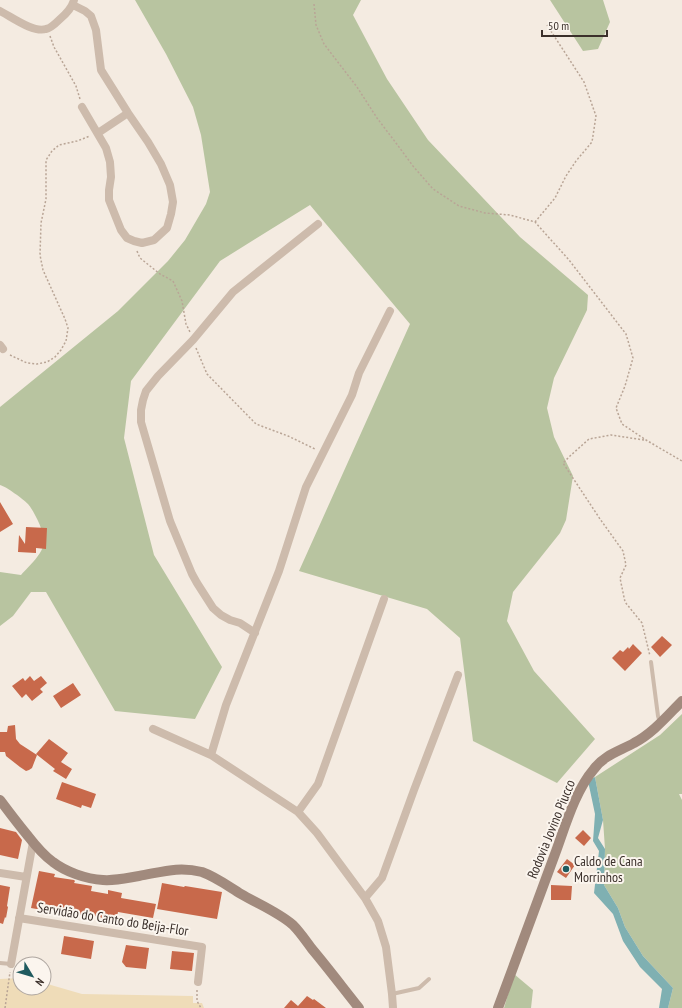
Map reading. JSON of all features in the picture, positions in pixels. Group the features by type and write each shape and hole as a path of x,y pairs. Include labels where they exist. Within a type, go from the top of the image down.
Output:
{"main road":[{"name":"Rodovia Jovino Piucco","path":"498,1008 567,822 587,777 594,767 604,759 614,752 645,736 682,701"},
{"path":"0,800 33,842 47,857 62,868 73,873 96,879 117,880 172,869 179,869 210,875 220,880 293,925 359,1008"}],"street":[{"path":"0,11 30,28 38,30 47,29 54,25 64,16 73,2 91,16 96,30 101,70 148,142 161,164 170,185 173,202 167,228 154,240 142,243 134,241 127,238 121,230 109,200 111,177 110,162 106,148 82,107"},
{"path":"98,133 128,113"},
{"path":"255,633 220,615 213,608 192,574 170,521 141,422 141,410 146,391 158,376 193,340 233,292 318,224"},
{"path":"211,755 226,705 279,571 306,487 352,395 359,373 390,311"},
{"path":"298,812 318,784 384,600"},
{"path":"365,898 382,878 458,675"},
{"path":"153,729 211,755 298,812 317,833 365,898 378,921 386,947 393,1008"},
{"path":"11,964 33,842"},
{"path":"0,873 26,877"},
{"name":"Servidão do Canto do Beija-Flor","path":"19,918 202,947 198,982"}],"lane":[{"path":"651,662 660,723"},
{"path":"0,963 11,964"},
{"path":"392,994 419,988 429,979"}],"path":[{"path":"314,4 316,25 324,44 357,87 376,118 413,166 434,189 459,206 485,213 510,215 535,222 569,260 626,334 633,358 625,386 616,408 622,424 682,461"},
{"path":"535,222 555,198 569,171 592,142 596,116 584,82 547,25"},
{"path":"47,29 54,47 76,86 82,107"},
{"path":"2,347 10,355 19,360 37,364 47,362 55,357 66,341 68,328 43,270 40,255 41,223 46,199 46,160 52,151 59,145 77,142 98,133"},
{"path":"134,241 140,258 160,274 173,281 182,301 186,324 207,374 256,424 288,436 323,453"},
{"path":"646,440 611,435 589,439 563,463 623,551 626,565 620,578 625,602 642,623 651,662"},
{"path":"5,1008 11,964"},
{"path":"198,982 197,1001 201,1008"}],"green space":[{"path":"135,0 361,0 353,15 387,79 428,140 520,237 588,295 587,310 554,378 547,408 554,437 573,476 566,520 560,533 513,592 507,621 534,671 595,739 557,783 473,741 460,638 427,609 299,571 410,324 310,205 220,261 131,381 124,438 154,555 222,667 195,719 115,711 46,592 31,592 13,616 0,626 0,572 21,575 32,564 41,551 44,538 39,522 28,504 15,493 0,485 0,407 118,311 168,261 185,240 206,204 210,192 201,135 193,107 166,54"},
{"path":"550,0 603,0 610,22 598,49 583,51"},
{"path":"682,714 682,794 679,794 682,800 682,1008 668,1008 673,988 643,956 625,927 618,908 604,885 605,849 603,820 595,777 660,735"},
{"path":"514,974 533,990 531,1008 504,1008"}],"sand":[{"path":"12,978 12,996 52,996 52,985 82,994 193,996 193,1003 202,1003 204,1008 0,1008 0,979"}],"water":[{"path":"595,777 603,820 598,838 605,849 604,885 618,908 625,927 643,956 673,988 668,1008 659,1008 662,989 640,967 623,941 613,914 594,893 599,851 593,841 595,814 588,781"}],"building":[{"path":"0,502 13,524 0,532"},
{"path":"26,527 47,528 46,549 36,548 36,553 18,552 19,535 25,544"},
{"path":"662,636 672,645 660,657 651,647"},
{"path":"633,644 642,653 625,671 612,658 620,650 623,652 628,647 629,649"},
{"path":"30,676 34,681 41,676 47,683 40,689 43,692 32,701 26,694 22,698 12,686 23,678 25,681"},
{"path":"73,683 81,695 61,708 53,696"},
{"path":"15,725 16,739 20,744 37,755 32,768 26,771 6,756 5,752 0,752 0,732 7,732 8,726"},
{"path":"49,739 68,753 61,762 72,769 66,779 53,771 55,769 36,754"},
{"path":"62,782 96,794 91,808 82,805 81,808 56,799"},
{"path":"0,828 16,832 22,840 18,859 0,855"},
{"path":"583,830 591,838 584,846 575,838"},
{"name":"Caldo de Cana Morrinhos","path":"567,859 575,865 566,878 557,872"},
{"path":"39,871 55,874 54,877 74,880 74,883 92,886 91,891 108,894 108,890 122,893 121,898 156,904 153,918 118,912 116,921 86,914 86,916 70,913 71,911 48,907 48,911 31,908"},
{"path":"162,883 222,892 217,919 157,909"},
{"path":"0,885 10,887 6,918 5,917 3,924 0,923"},
{"path":"551,885 572,886 571,900 551,900"},
{"path":"64,936 94,941 91,959 61,954"},
{"path":"126,945 149,948 146,969 126,967 122,962"},
{"path":"172,951 194,953 192,971 170,969"},
{"path":"307,996 313,1000 314,999 326,1008 284,1008 291,1000 298,1006"}],"place":[{"name":"Caldo de Cana Morrinhos","path":"566,869"}]}
